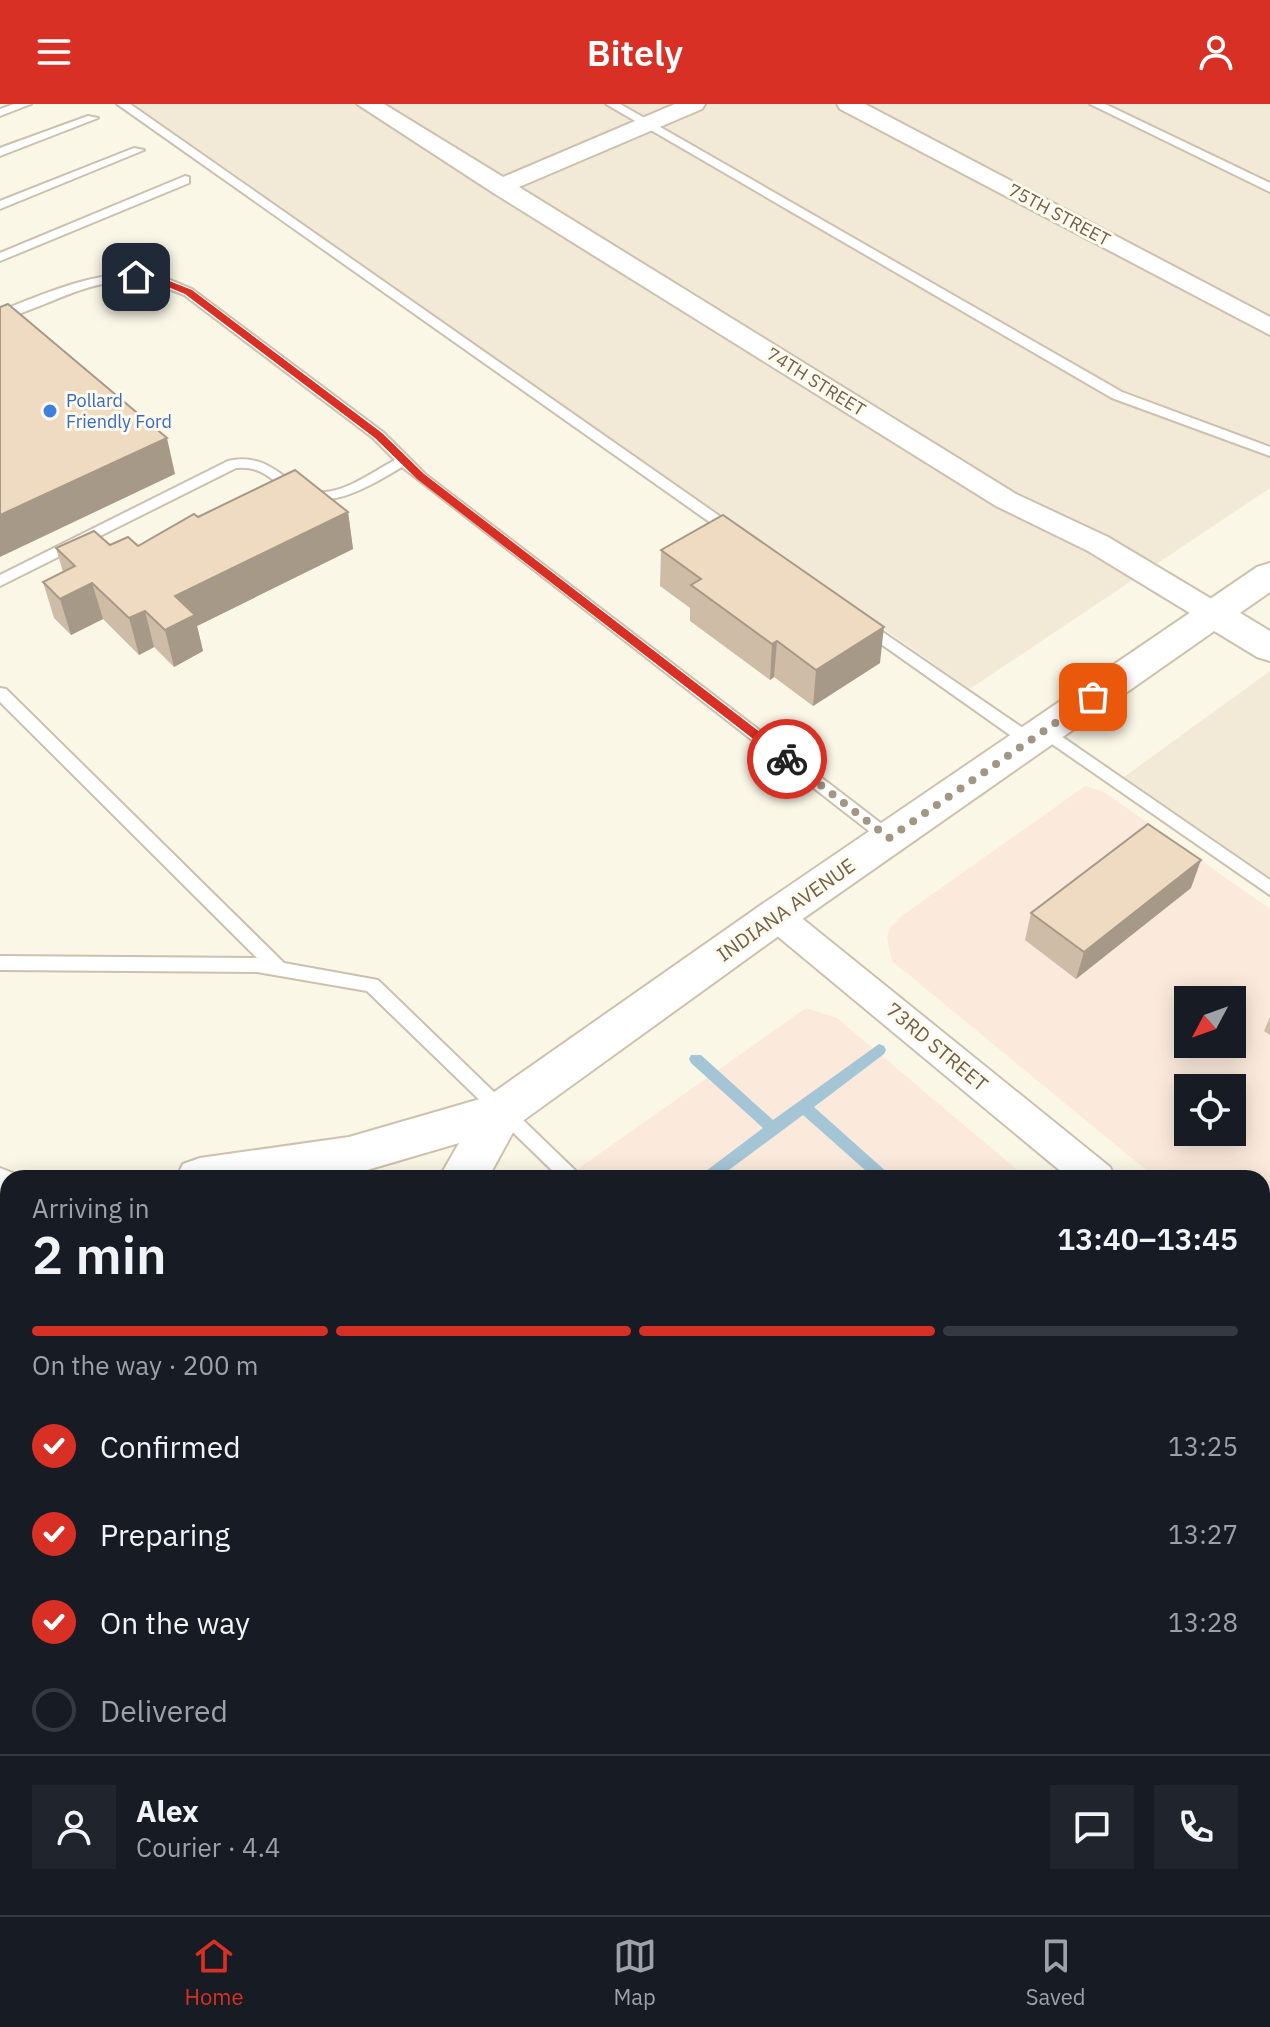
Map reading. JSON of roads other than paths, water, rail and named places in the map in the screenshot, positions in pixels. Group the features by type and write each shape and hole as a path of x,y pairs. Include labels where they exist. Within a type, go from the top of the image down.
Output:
{"main road":[{"name":"INDIANA AVENUE","path":"289,1170 334,1166 501,1112 776,916 1270,575"},
{"name":"74TH STREET","path":"1214,614 1270,648"},
{"name":"INDIANA AVENUE","path":"468,1170 501,1112"}],"street":[{"name":"74TH STREET","path":"368,104 1006,500 1098,544 1214,614"},
{"path":"500,187 694,104"},
{"name":"75TH STREET","path":"848,104 1270,327"},
{"name":"73RD STREET","path":"776,916 1086,1170"}],"lane":[{"path":"0,113 25,104"},
{"path":"123,104 746,541"},
{"path":"612,104 1117,395 1270,452"},
{"path":"1096,104 1270,188"},
{"path":"0,152 92,118"},
{"path":"0,205 138,150"},
{"path":"0,257 185,180"},
{"path":"0,316 80,284 116,276 156,279 188,292 378,435 404,461 475,520 889,838"},
{"path":"0,581 233,464 248,461 264,465 300,493 319,497 338,493 404,461"},
{"path":"850,614 1270,889"},
{"path":"0,693 279,969"},
{"path":"0,963 241,964 372,985 564,1170"}],"waterway":[{"path":"803,1106 879,1050"},
{"path":"696,1059 773,1129"},
{"path":"773,1129 803,1106"},
{"path":"803,1106 875,1170"},
{"path":"718,1170 773,1129"}],"place":[{"name":"Pollard Friendly Ford","path":"50,411"}]}
